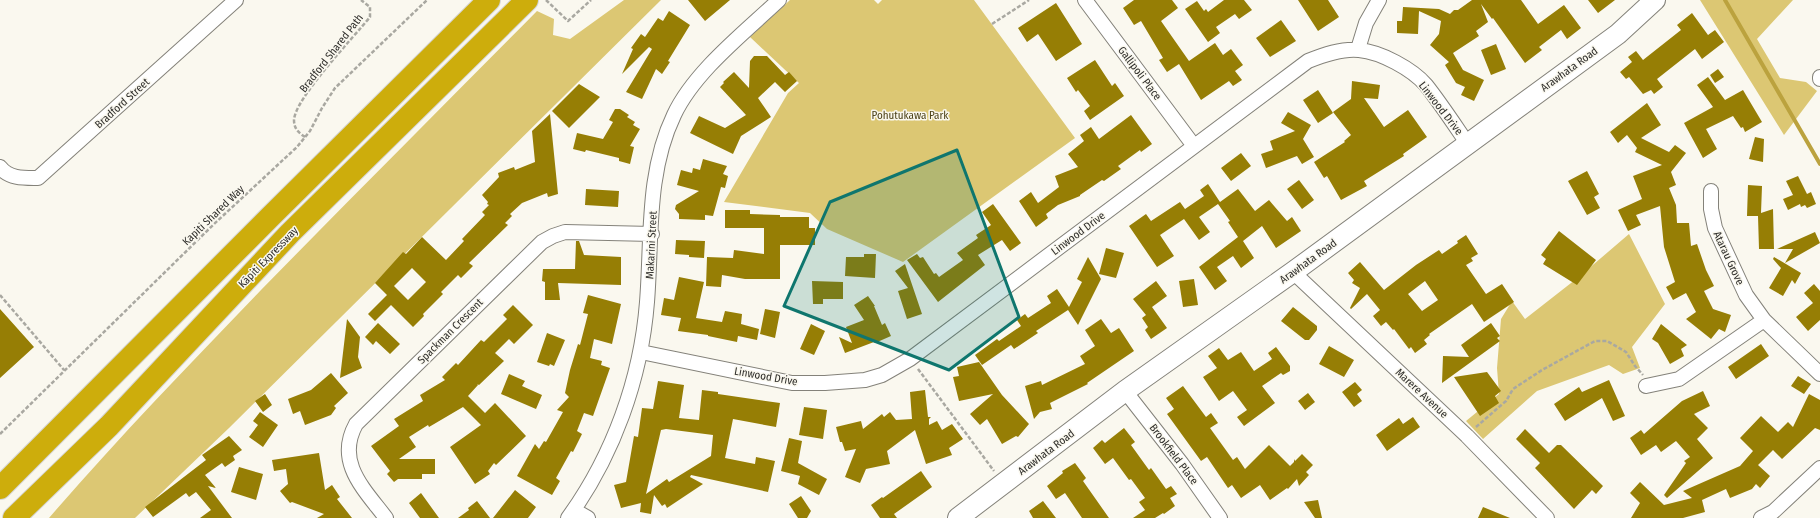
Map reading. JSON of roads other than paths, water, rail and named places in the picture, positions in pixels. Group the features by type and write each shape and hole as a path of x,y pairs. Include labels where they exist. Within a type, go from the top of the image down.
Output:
{"highway":[{"path":"0,488 490,0"},
{"name":"Kāpiti Expressway","path":"14,518 109,426 290,233 527,0"},
{"path":"0,479 114,375"},
{"path":"29,518 109,426"}],"main road":[{"name":"Arawhata Road","path":"958,518 1125,391 1293,272 1467,143 1618,34 1655,0"}],"street":[{"name":"Bradford Street","path":"0,167 5,173 21,178 38,178 236,0"},
{"name":"Makarini Street","path":"571,514 603,460 610,445 624,409 641,352 647,304 655,171 664,138 673,116 691,86 778,0"},
{"name":"Gallipoli Place","path":"1085,0 1194,146"},
{"path":"1358,50 1366,23 1379,0"},
{"name":"Linwood Drive","path":"641,352 799,383 865,380 882,375 910,359 1308,61 1330,53 1358,50 1381,55 1402,66 1425,84 1467,143"},
{"name":"Atarau Grove","path":"1711,191 1711,209 1714,228 1746,294 1764,320 1820,374"},
{"name":"Spackman Crescent","path":"386,518 355,477 348,455 350,436 356,424 542,242 565,232 652,234"},
{"name":"Marere Avenue","path":"1293,272 1468,436 1547,518"},
{"path":"1649,386 1679,379 1764,320"},
{"name":"Brookfield Place","path":"1125,391 1182,464 1220,518"},
{"path":"1761,518 1773,512 1820,468"},
{"path":"571,514 588,518"}],"waterway":[{"path":"1725,0 1820,164"}],"park label":[{"name":"Pohutukawa Park","path":"910,115"}]}
